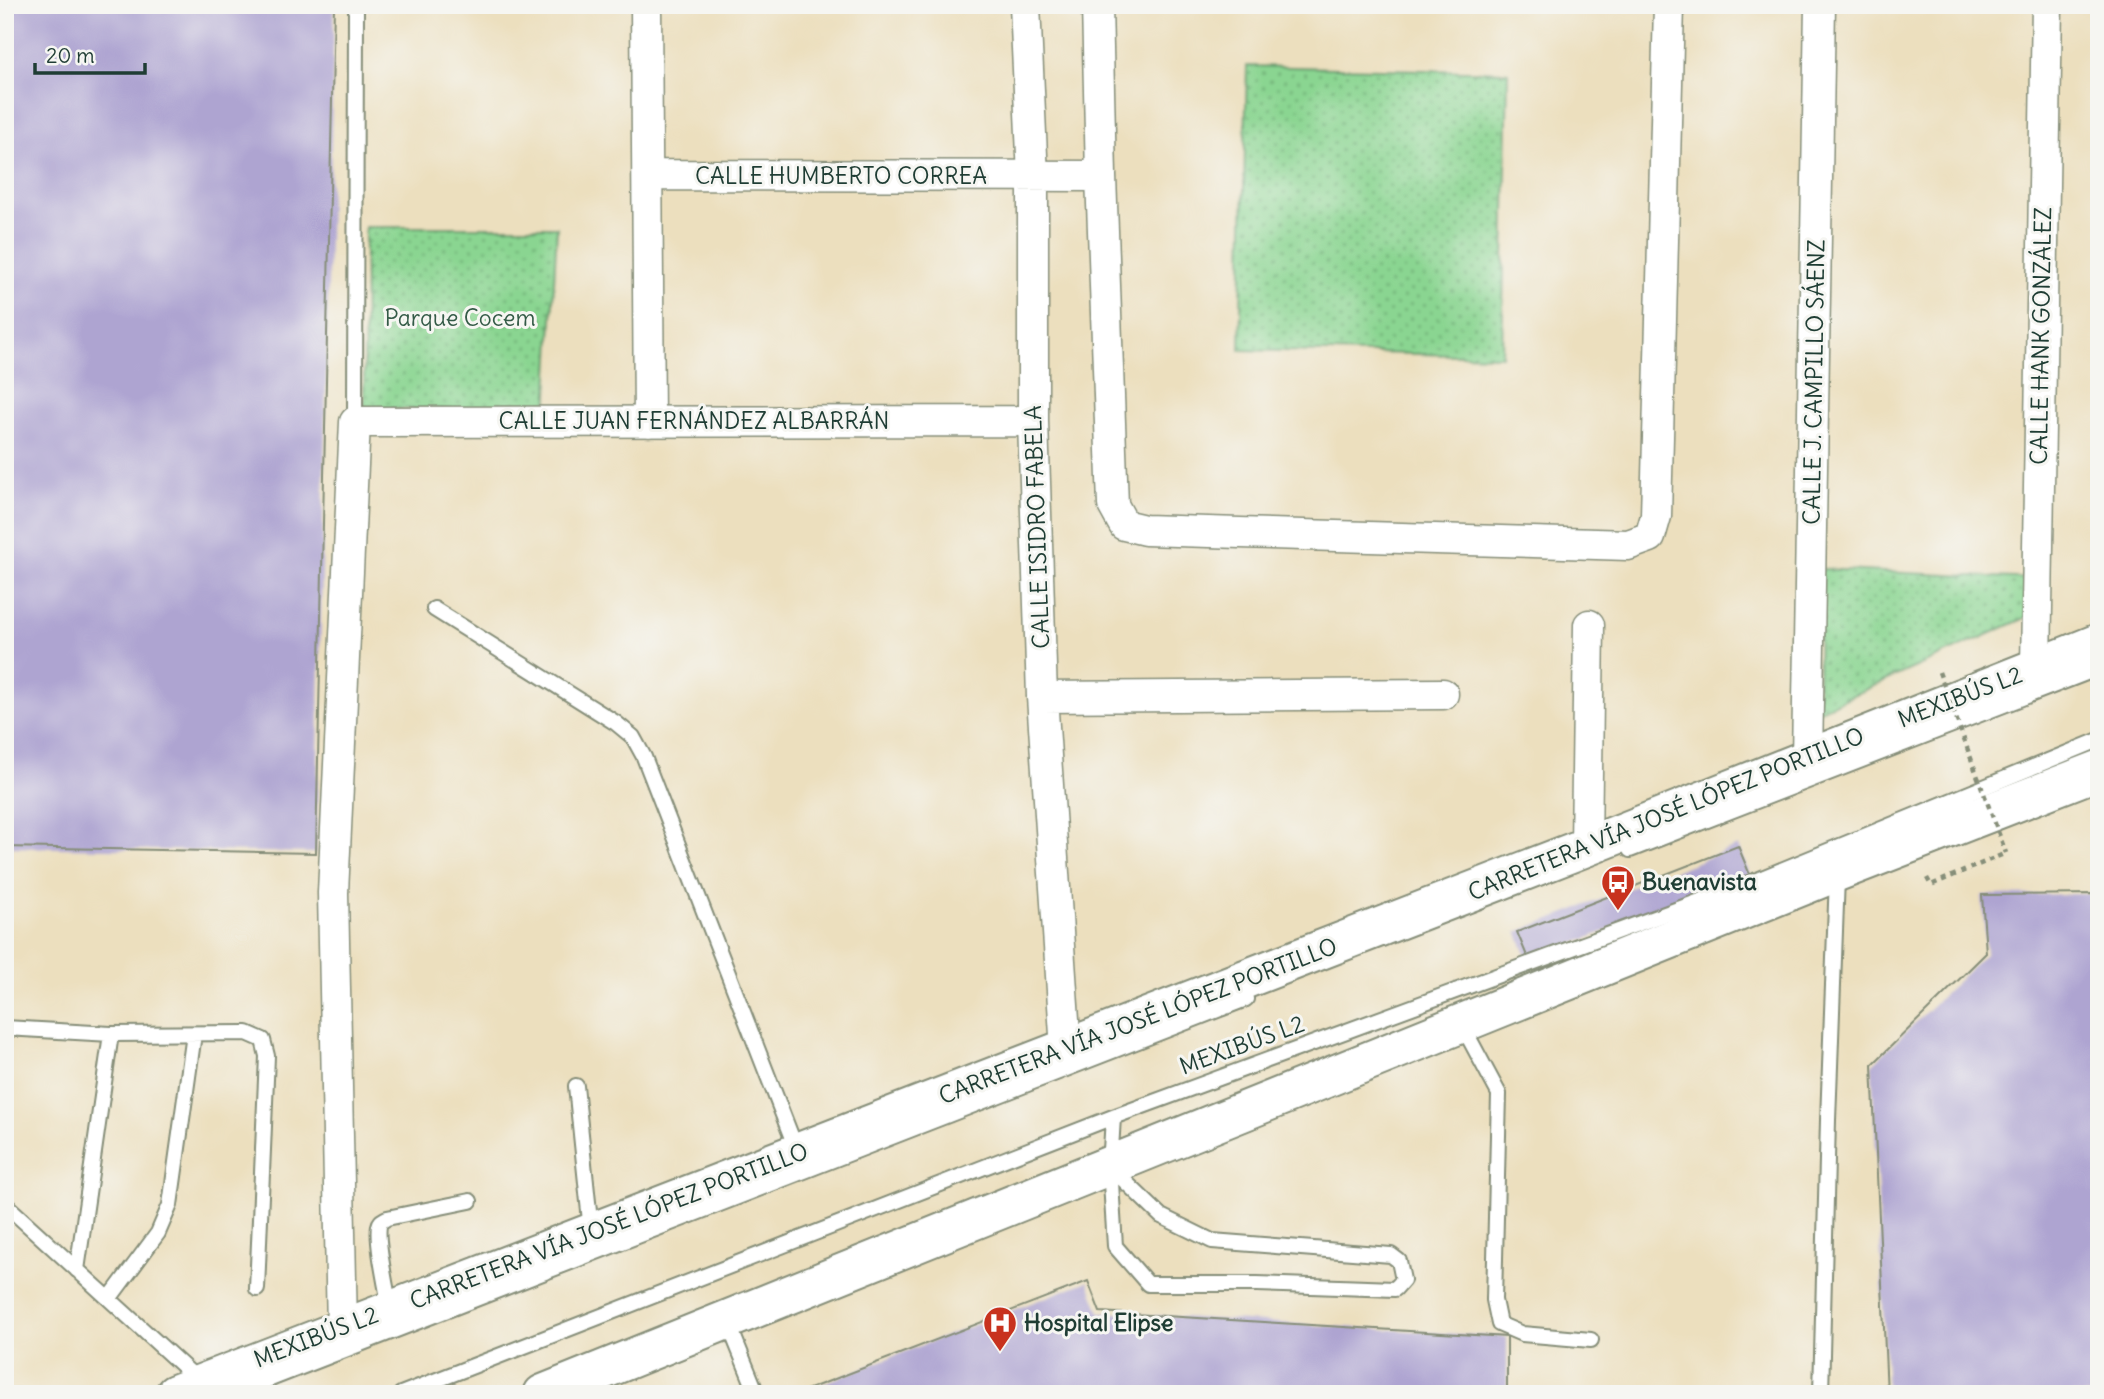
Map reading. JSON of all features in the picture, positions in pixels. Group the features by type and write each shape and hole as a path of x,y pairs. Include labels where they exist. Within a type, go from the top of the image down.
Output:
{"main road":[{"name":"CARRETERA VÍA JOSÉ LÓPEZ PORTILLO","path":"204,1391 342,1329 1066,1048 1602,851 1807,759 2099,643"},
{"path":"543,1394 1837,872 2099,770"}],"street":[{"path":"646,5 649,422"},
{"name":"CALLE ISIDRO FABELA","path":"1025,5 1033,177 1033,421 1042,697 1066,1048"},
{"path":"1097,5 1113,505 1124,524 1145,530 1628,545 1650,537 1656,516 1669,5"},
{"name":"CALLE J. CAMPILLO SÁENZ","path":"1807,759 1820,5"},
{"name":"CALLE HANK GONZÁLEZ","path":"2036,667 2047,5"},
{"name":"CALLE HUMBERTO CORREA","path":"649,175 1101,176"},
{"name":"CALLE JUAN FERNÁNDEZ ALBARRÁN","path":"355,422 1033,421"},
{"path":"342,1329 333,893 355,422"},
{"path":"1589,625 1602,851"},
{"path":"1042,697 1443,694"}],"lane":[{"path":"355,422 356,5"},
{"path":"433,609 616,723 633,737 649,770 797,1153"},
{"name":"MEXIBÚS L2","path":"1602,851 2099,668"},
{"name":"MEXIBÚS L2","path":"401,1394 1113,1117 1757,880 2099,740"},
{"path":"1821,1394 1837,872"},
{"name":"MEXIBÚS L2","path":"204,1391 1256,995"},
{"path":"1462,1024 1499,1094 1493,1300 1499,1324 1522,1334 1591,1340"},
{"path":"5,1028 111,1034 247,1033 263,1040 267,1056 257,1289"},
{"path":"77,1270 111,1034"},
{"path":"109,1299 158,1233 170,1205 194,1034"},
{"path":"576,1086 592,1233"},
{"path":"1110,1167 1161,1216 1212,1241 1391,1255 1399,1261 1403,1280 1395,1289 1148,1284 1115,1246 1110,1167 1113,1117"},
{"path":"390,1310 379,1226 382,1221 470,1201"},
{"path":"5,1204 204,1391"},
{"path":"727,1320 757,1394"}],"path":[{"path":"1931,885 2006,853 1939,672"}],"green space":[{"path":"1247,66 1508,72 1502,356 1240,350"},
{"name":"Parque Cocem","path":"365,227 557,227 547,412 364,408"},
{"path":"1819,569 2035,579 2034,614 1818,711"}],"building":[{"path":"5,5 334,5 316,853 5,847"},
{"path":"1738,846 1750,875 1529,961 1517,932"},
{"path":"2099,894 2099,1394 1887,1394 1872,1065 1986,953 1982,895"},
{"path":"1088,1281 1100,1312 1507,1337 1507,1394 796,1394"}],"place":[{"name":"Buenavista","path":"1618,912"},
{"name":"Hospital Elipse","path":"1000,1353"}]}
